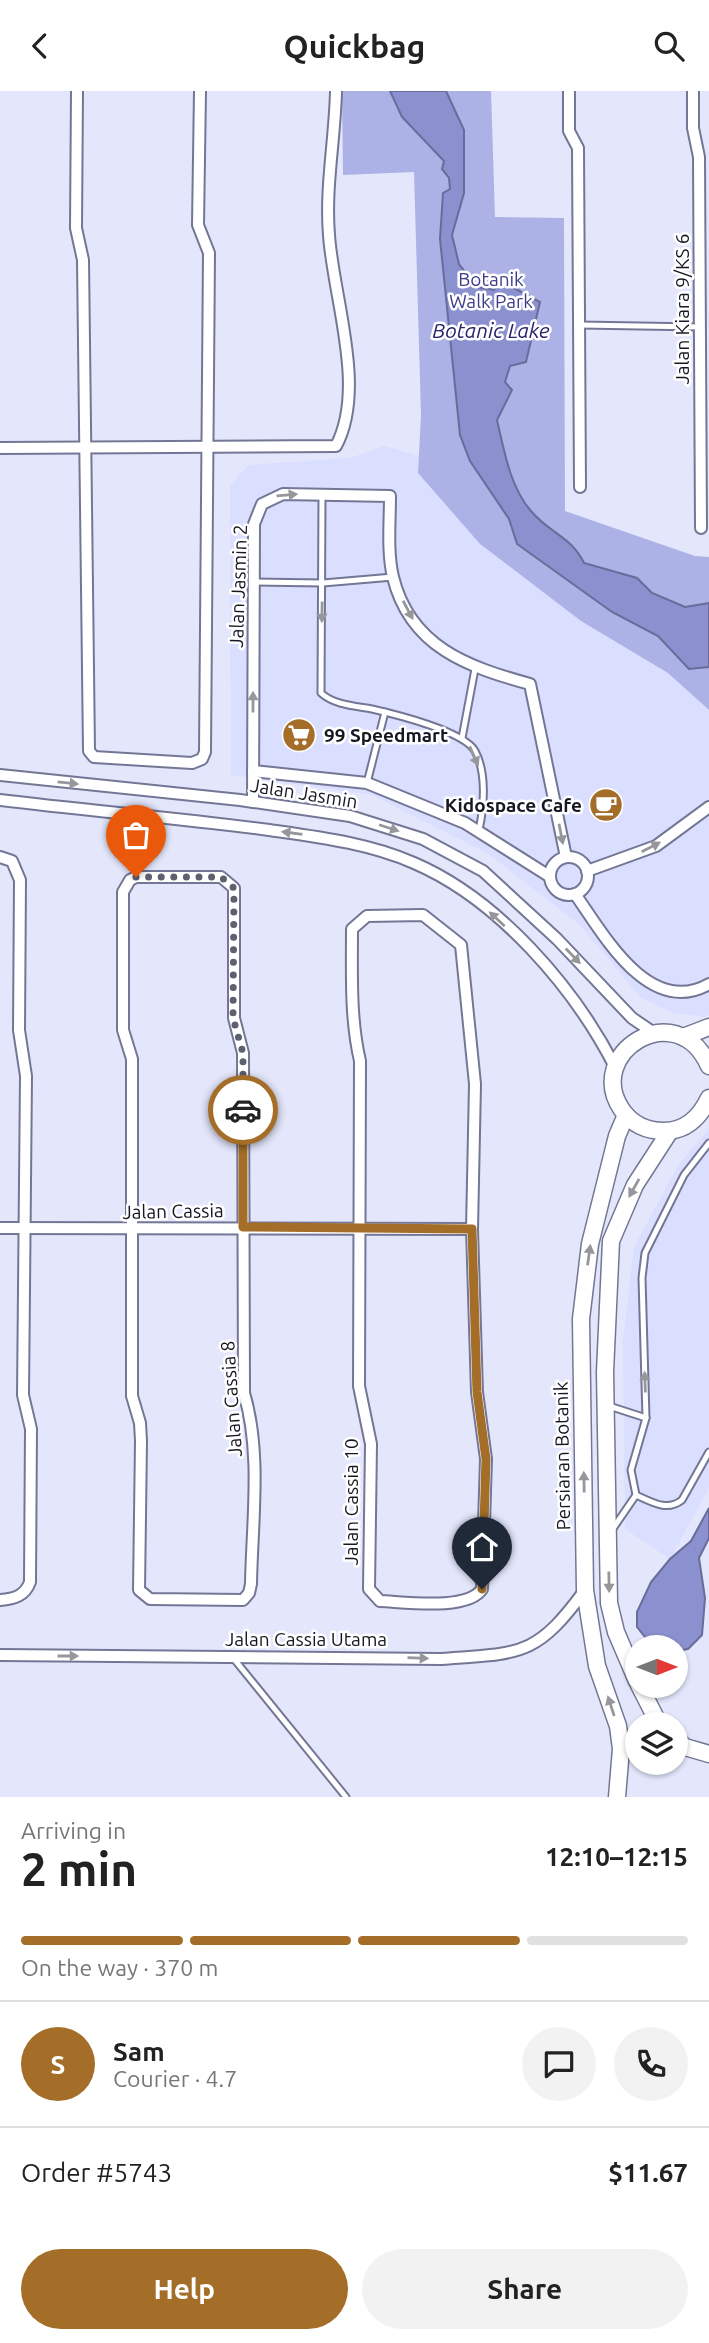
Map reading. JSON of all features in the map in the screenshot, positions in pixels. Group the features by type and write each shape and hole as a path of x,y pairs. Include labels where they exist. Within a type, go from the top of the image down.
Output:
{"main road":[{"path":"684,1037 709,1027"},
{"path":"670,1131 646,1128 626,1115 614,1093 615,1067 624,1051 637,1039 654,1033 684,1037 695,1044 709,1066"},
{"path":"597,1665 625,1654 609,1603 606,1298 611,1241 635,1185 670,1131 695,1119 709,1098"},
{"name":"Persiaran Botanik","path":"617,1797 621,1783 620,1738 597,1665 585,1590 581,1319 590,1244 617,1136 626,1115"},
{"path":"688,1748 709,1754"}],"street":[{"path":"77,91 76,228 83,260 89,751 94,757 192,763 202,759 205,752 209,253 198,225 200,91"},
{"path":"0,448 337,446 346,412 347,377 346,338 329,235 330,169 336,91"},
{"path":"569,91 569,131 578,148 580,487"},
{"name":"Jalan Kiara 9/KS 6","path":"693,91 693,128 699,157 701,528"},
{"name":"Jalan Jasmin 2","path":"253,802 254,524 262,504 283,494 390,496 393,577"},
{"path":"393,577 418,628 435,645 475,669 530,684 566,857"},
{"path":"253,771 367,783 479,830 550,876 555,891 567,896 575,894 587,883 587,871 580,861 566,857 556,861 550,876"},
{"name":"Jalan Jasmin","path":"0,775 253,802 350,816 423,839 483,871 557,939 632,1018 654,1033"},
{"path":"0,800 344,841 414,863 468,892 538,956 599,1036 615,1067"},
{"path":"587,871 656,846 709,807"},
{"path":"0,857 12,861 20,880 19,1030 26,1076 23,1395 31,1429 30,1582 26,1591 17,1598 0,1600"},
{"path":"132,1229 132,1059 124,1030 123,893 130,880 136,877 179,876 221,877 234,888 233,1018 243,1053 243,1227"},
{"path":"575,894 611,944 653,986 683,992 698,991 709,984"},
{"name":"Jalan Cassia 10","path":"423,915 461,945 475,1084 472,1229 477,1392 486,1459 482,1589 477,1597 469,1601 380,1601 369,1589 371,1444 359,1386 360,1061 354,1032 352,929 367,916 423,915"},
{"name":"Jalan Cassia 8","path":"132,1229 132,1396 140,1423 141,1441 139,1590 150,1599 243,1600 249,1593 251,1584 253,1429 244,1393 243,1227"},
{"name":"Jalan Cassia","path":"0,1229 472,1229"},
{"name":"Jalan Cassia Utama","path":"0,1655 442,1659 506,1654 536,1645 567,1615 585,1590"}],"lane":[{"path":"579,325 700,327"},
{"path":"322,495 321,693 329,701 385,712 462,738 474,750 478,761 484,802 479,830"},
{"path":"254,582 323,583 393,577"},
{"path":"462,738 475,669"},
{"path":"367,783 385,712"},
{"path":"608,1535 636,1496 631,1470 646,1418 642,1278 645,1253 684,1175 708,1147"},
{"path":"606,1405 646,1418"},
{"path":"636,1496 664,1506 676,1505 682,1500 709,1452"},
{"path":"232,1657 346,1797"}],"shaded area":[{"path":"384,446 419,456 418,473 480,544 581,621 668,673 709,710 709,1015 704,1017 674,1013 641,998 581,926 487,853 372,795 231,775 230,486 248,465 350,458"},
{"path":"709,1129 709,1488 670,1559 625,1529 623,1340 634,1247 679,1164"}],"green space":[{"name":"Botanik Walk Park","path":"342,91 491,91 495,217 564,218 565,511 695,556 709,557 709,710 668,673 581,621 480,544 418,473 421,415 414,172 343,175"}],"water":[{"name":"Botanic Lake","path":"390,91 446,91 464,130 464,193 452,235 459,264 477,287 494,290 499,280 513,281 514,288 540,302 526,362 510,366 505,382 512,390 497,420 509,468 518,491 531,511 567,541 584,563 637,578 652,593 685,607 709,603 709,667 689,669 658,636 612,612 517,544 509,519 470,461 460,435 440,239 443,193 450,189 449,178 442,169 444,161 402,117"},
{"path":"709,1508 709,1538 699,1558 705,1598 702,1635 688,1649 688,1635 643,1635 637,1627 637,1612 651,1582 670,1559 691,1541"}],"way so far":[{"path":"136,877 221,877 234,888 233,1018 243,1053 243,1110"}],"place":[{"name":"99 Speedmart","path":"299,735"},
{"name":"Kidospace Cafe","path":"606,805"}],"route":[{"path":"243,1110 243,1227 472,1229 477,1392 486,1459 482,1589"}]}
